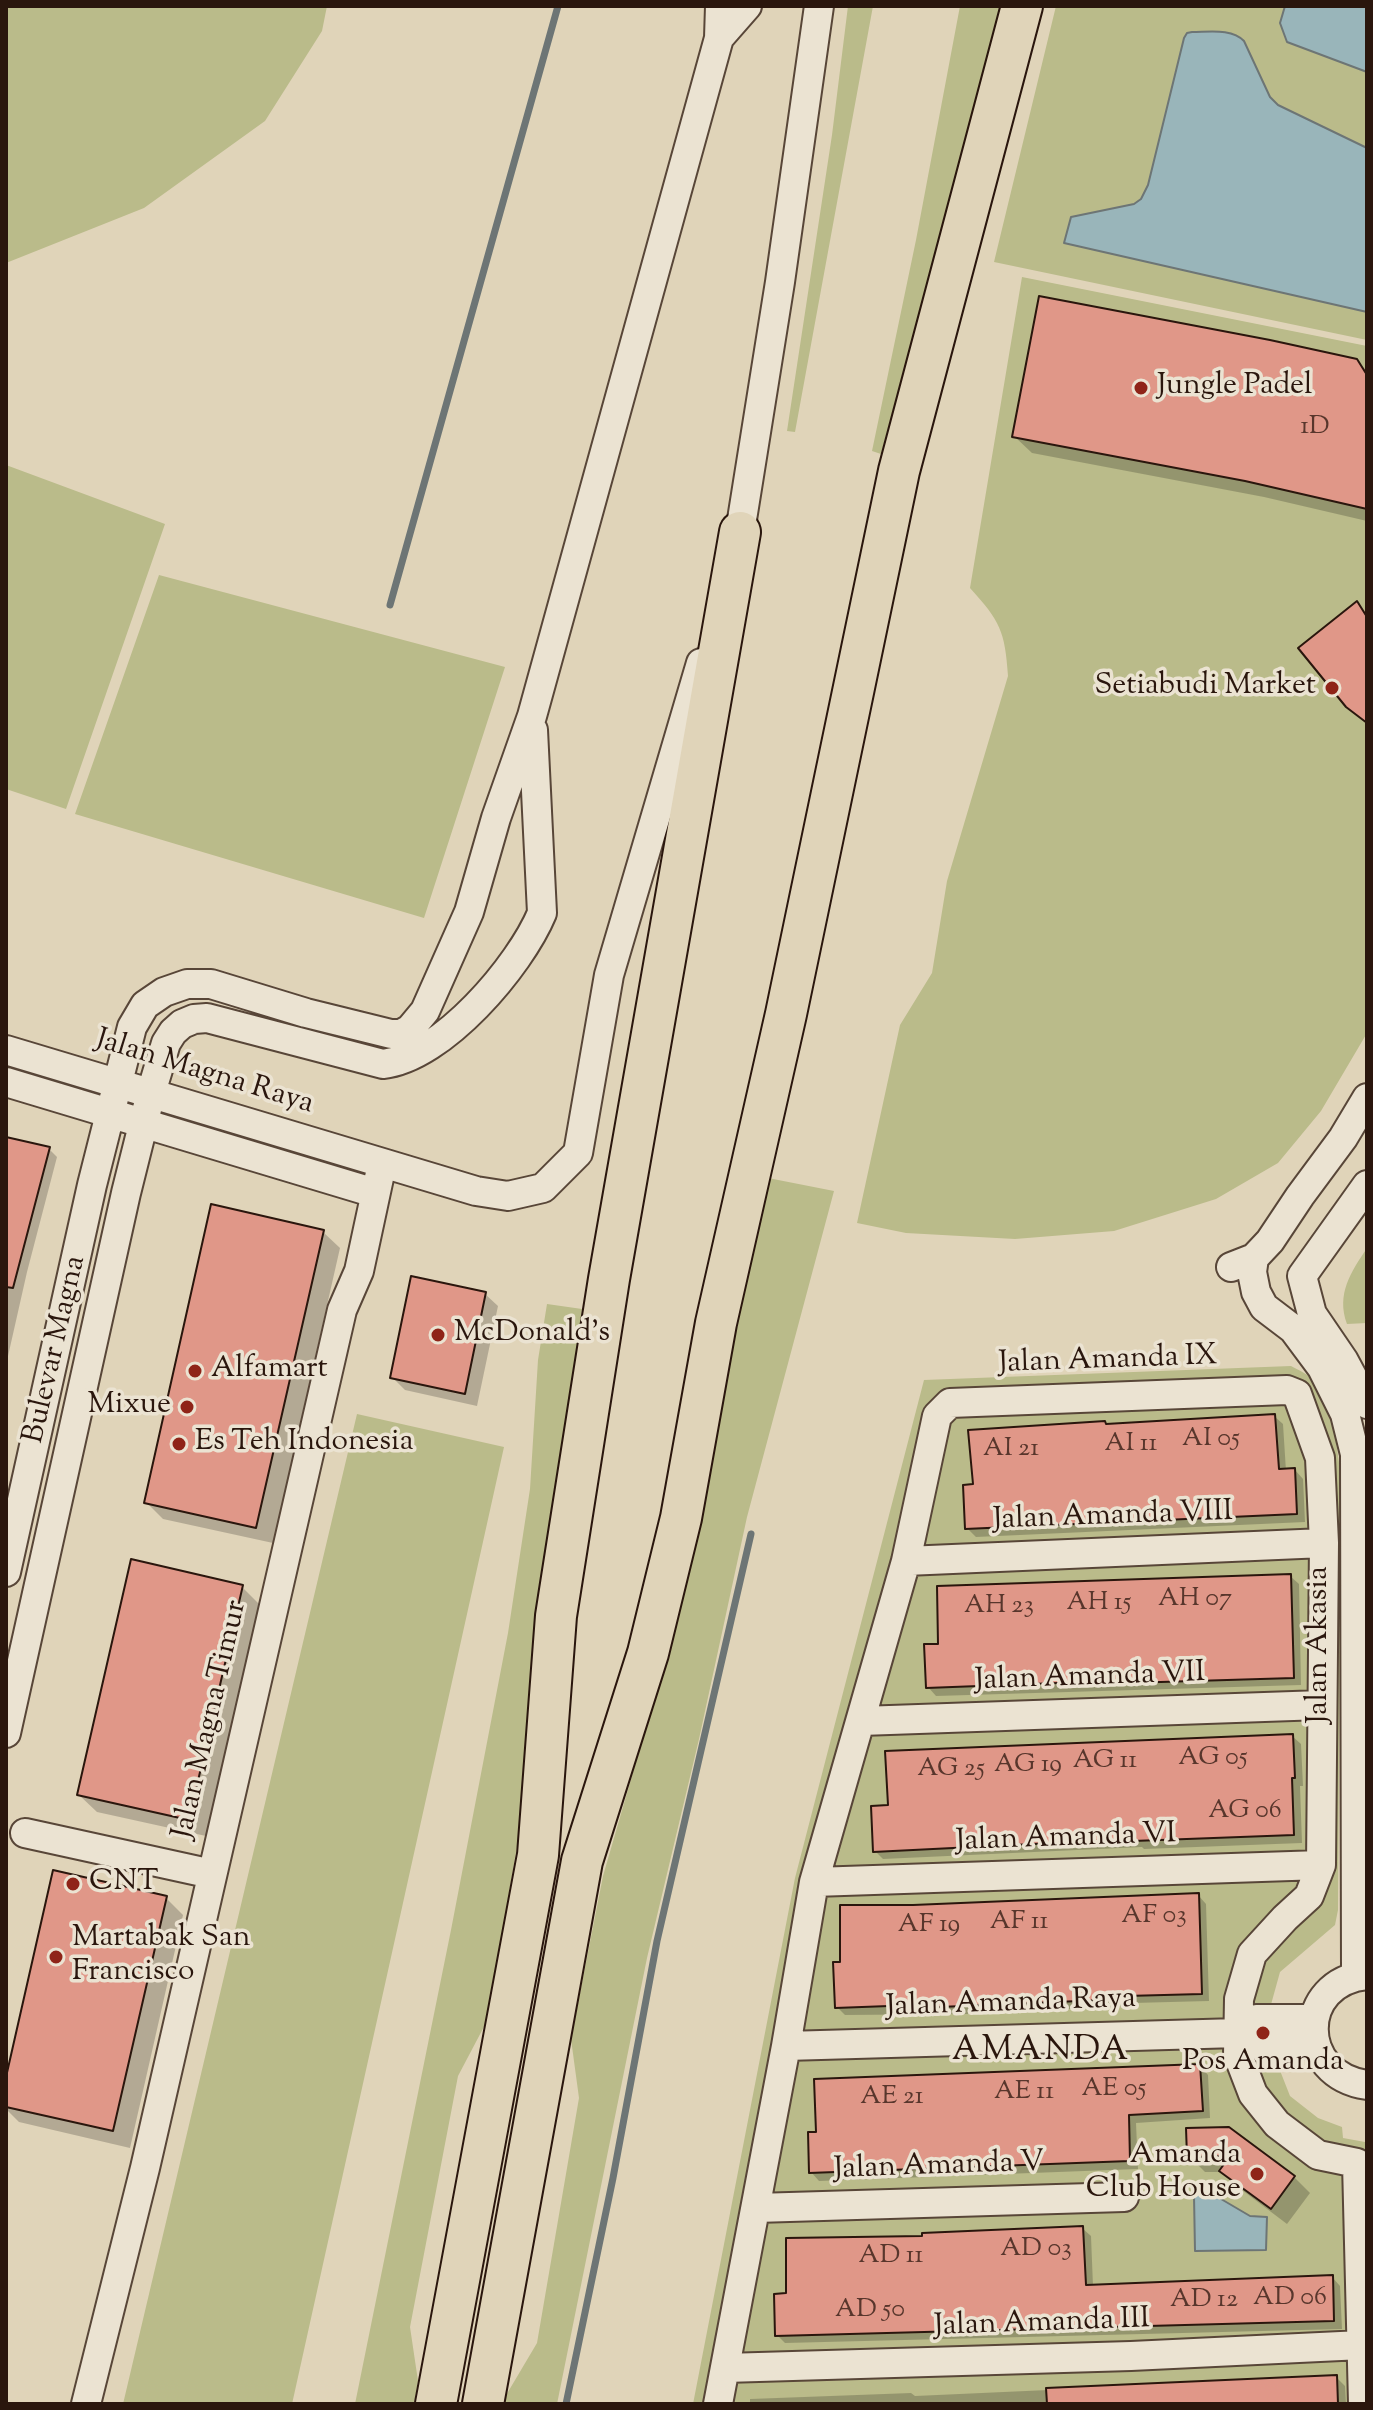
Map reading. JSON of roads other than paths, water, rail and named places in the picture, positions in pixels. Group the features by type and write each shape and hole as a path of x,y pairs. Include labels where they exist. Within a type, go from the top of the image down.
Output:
{"highway":[{"path":"483,2404 582,1861 648,1653 681,1518 716,1323 786,1014 899,471 1022,6"},
{"path":"436,2404 538,1855 556,1616 609,1279 740,532"}],"street":[{"path":"532,716 719,38 720,6"},
{"path":"719,38 747,6"},
{"name":"Jalan Magna Raya","path":"6,1050 476,1191 508,1196 543,1188 578,1153 609,975 740,532 780,282 819,6"},
{"name":"Bulevar Magna","path":"6,1572 117,1083 132,1027 145,1005 164,992 187,984 211,984 370,1030 401,1034 410,1029 425,1011 469,912 496,818 532,716"},
{"name":"Bulevar Magna","path":"6,1733 143,1122 166,1043 182,1024 207,1018 383,1064 399,1062 434,1042 487,996 529,938 542,913 532,716"},
{"path":"6,1082 375,1193"},
{"path":"1252,1255 1343,1138 1367,1098"},
{"name":"Jalan Magna Timur","path":"86,2404 145,2168 342,1310 359,1271 382,1164"},
{"path":"1302,1276 1367,1185"},
{"name":"Jalan Akasia","path":"1362,1976 1355,1454 1345,1414 1303,1322 1302,1276 1252,1255 1256,1292 1251,1306 1303,1322 1344,1361 1367,1404"},
{"name":"Jalan Amanda IX","path":"906,1561 937,1416 950,1403 1287,1390 1297,1394 1320,1458 1324,1543"},
{"path":"1324,1543 1321,1865 1309,1896 1252,1954 1239,1999 1238,2055 1253,2094 1277,2124 1318,2155 1357,2163 1363,2404"},
{"name":"Jalan Amanda VIII","path":"906,1561 1324,1543"},
{"path":"718,2404 814,1882 906,1561"},
{"name":"Jalan Amanda VII","path":"861,1721 1322,1705"},
{"path":"25,1833 212,1874"},
{"name":"Jalan Amanda VI","path":"814,1882 1321,1865"},
{"path":"1362,1976 1334,1987 1325,1996 1315,2032 1321,2058 1340,2077 1367,2085"},
{"name":"Jalan Amanda Raya","path":"786,2046 1238,2033 1257,2045 1315,2032"},
{"name":"Jalan Amanda V","path":"756,2208 1124,2197"},
{"name":"Jalan Amanda III","path":"725,2368 1362,2345"}],"water":[{"path":"1285,6 1367,6 1367,72 1287,42 1280,23"},
{"path":"1192,32 1220,32 1239,37 1244,41 1270,97 1278,105 1367,148 1367,312 1064,243 1071,217 1134,204 1141,199 1148,185 1184,38"},
{"path":"1204,2189 1250,2216 1267,2217 1266,2250 1195,2251 1194,2196"}],"waterway":[{"path":"390,605 558,6"},
{"path":"566,2404 613,2178 657,1941 751,1534"}],"place":[{"name":"Jungle Padel","path":"1141,388"},
{"name":"Setiabudi Market","path":"1332,688"},
{"name":"McDonald's","path":"438,1335"},
{"name":"Alfamart","path":"195,1371"},
{"name":"Mixue","path":"187,1407"},
{"name":"Es Teh Indonesia","path":"179,1444"},
{"name":"CNT","path":"73,1884"},
{"name":"Martabak San Francisco","path":"56,1957"},
{"name":"Pos Amanda","path":"1263,2033"},
{"name":"Amanda Club House","path":"1257,2174"}],"district":[{"name":"AMANDA","path":"1041,2053"}]}
